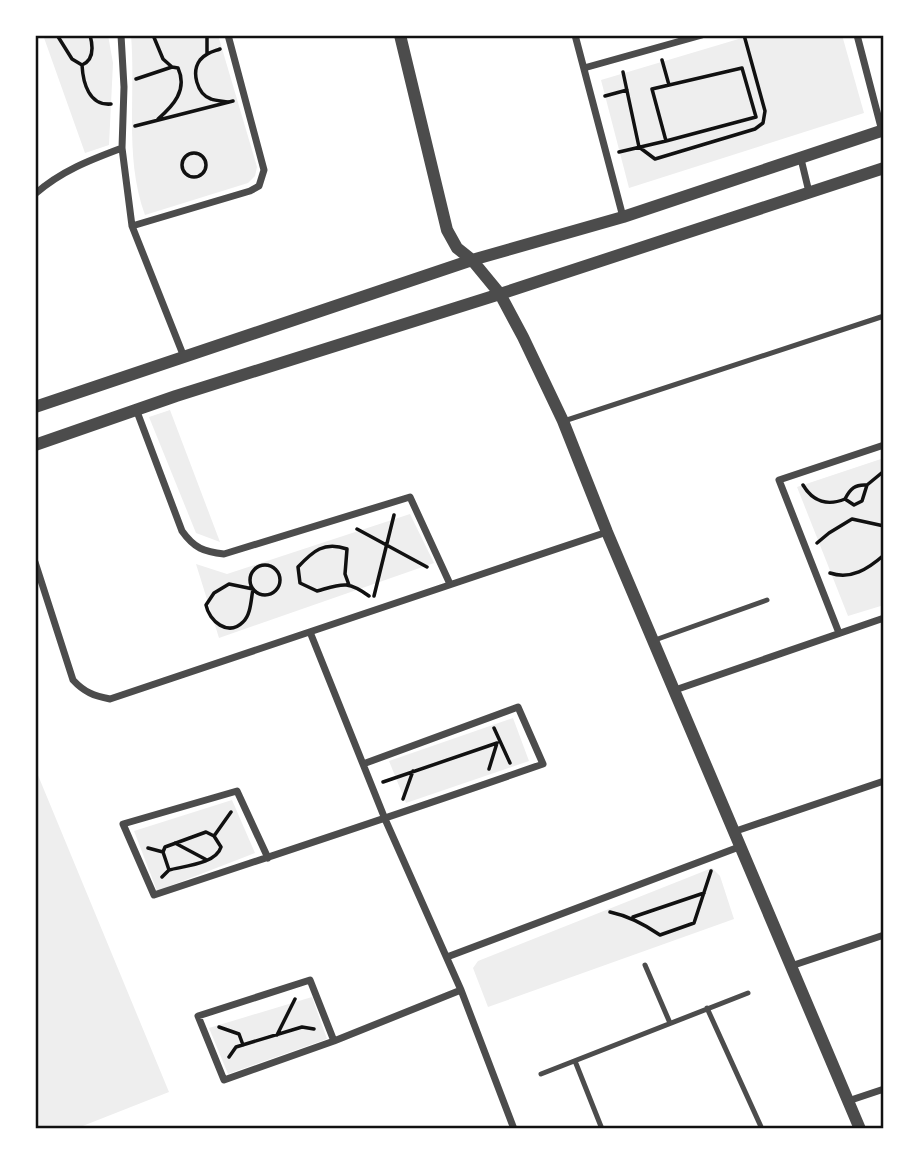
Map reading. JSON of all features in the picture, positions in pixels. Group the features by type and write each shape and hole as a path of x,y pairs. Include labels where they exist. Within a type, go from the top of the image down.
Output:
{"street":[{"path":"121,35 122,148 132,226 184,357"},
{"path":"132,226 259,186 264,170 228,35"},
{"path":"400,35 447,230 457,248 472,260 500,294 563,421 739,847 860,1129"},
{"path":"575,35 622,217"},
{"path":"584,68 702,35"},
{"path":"35,407 472,260 622,217 883,131 857,35"},
{"path":"35,194 51,180 79,164 122,148"},
{"path":"801,159 809,192"},
{"path":"35,445 136,409 500,294 884,168"},
{"path":"136,409 182,531 192,545 208,553 224,554 410,496 449,581"},
{"path":"839,633 779,480 884,445"},
{"path":"35,562 73,680 94,696 110,699 310,632 449,581 607,532"},
{"path":"675,690 884,618"},
{"path":"310,632 371,786 461,990 514,1129"},
{"path":"268,858 237,791 124,824 154,895 268,858 385,819 543,764 518,707 363,764"},
{"path":"733,832 884,781"},
{"path":"447,957 739,847"},
{"path":"791,966 884,935"},
{"path":"334,1041 310,981 198,1016 224,1080 334,1041 461,990"},
{"path":"848,1101 884,1089"}],"lane":[{"path":"563,421 884,316"},
{"path":"653,641 767,600"},
{"path":"645,965 670,1023"},
{"path":"541,1074 748,993"},
{"path":"707,1008 762,1129"},
{"path":"575,1061 602,1129"}],"path":[{"path":"57,35 72,59 82,65"},
{"path":"82,65 87,63 91,56 90,35"},
{"path":"153,35 163,59 172,67"},
{"path":"207,35 207,53"},
{"path":"620,58 639,147 655,159 755,129 763,123 765,111 744,35"},
{"path":"230,46 207,53 198,63 196,73 199,89 209,99 230,102"},
{"path":"658,47 669,85"},
{"path":"82,65 87,91 94,99 105,105 123,103"},
{"path":"666,141 652,89 753,66"},
{"path":"123,83 172,67 178,68 182,77 178,97 171,108 156,121"},
{"path":"607,155 755,117 742,68"},
{"path":"592,99 627,90"},
{"path":"123,129 245,99"},
{"path":"198,153 204,158 206,166 202,174 191,177 185,173 182,162 189,154 198,153"},
{"path":"845,499 854,505 862,501 867,485 884,471"},
{"path":"798,474 807,493 834,504 845,499 850,489 860,484 867,485"},
{"path":"349,585 345,574 347,549 335,545 313,551 298,567 300,583 317,591 338,585 349,585 354,585 373,600 398,500"},
{"path":"338,519 449,581"},
{"path":"884,526 852,519 816,544 813,565 844,577 864,570 884,555"},
{"path":"253,589 229,584 214,593 206,605 207,613 219,626 230,628 243,622 248,613 253,589 250,580 253,570 267,566 276,571 279,584 274,592 265,595 253,589"},
{"path":"490,718 515,774"},
{"path":"371,786 498,740"},
{"path":"484,785 498,740"},
{"path":"397,814 413,771"},
{"path":"214,836 240,799"},
{"path":"151,889 169,870 212,859 221,847 214,836 206,832 165,847 163,852 169,870"},
{"path":"175,844 207,860"},
{"path":"601,912 612,912 631,918 660,935 694,923 716,856"},
{"path":"631,918 704,893"},
{"path":"277,1035 303,983"},
{"path":"200,1021 239,1034 243,1045"},
{"path":"220,1069 236,1047 302,1027 330,1031"}],"shaded area":[{"path":"43,35 108,35 113,63 109,145 85,153"},
{"path":"131,35 218,35 257,167 255,176 248,183 145,215 133,149"},
{"path":"752,35 842,35 864,113 629,188 601,80"},
{"path":"170,410 220,542 196,533 149,417"},
{"path":"884,458 884,605 848,616 797,487"},
{"path":"410,514 434,563 219,638 196,564 227,574"},
{"path":"513,718 529,761 406,803 389,761"},
{"path":"35,768 169,1092 75,1129 40,1129 35,1119"},
{"path":"232,800 255,853 157,891 134,831"},
{"path":"712,868 720,876 734,919 488,1007 473,968 478,961"},
{"path":"312,997 327,1039 228,1074 209,1028"}]}
